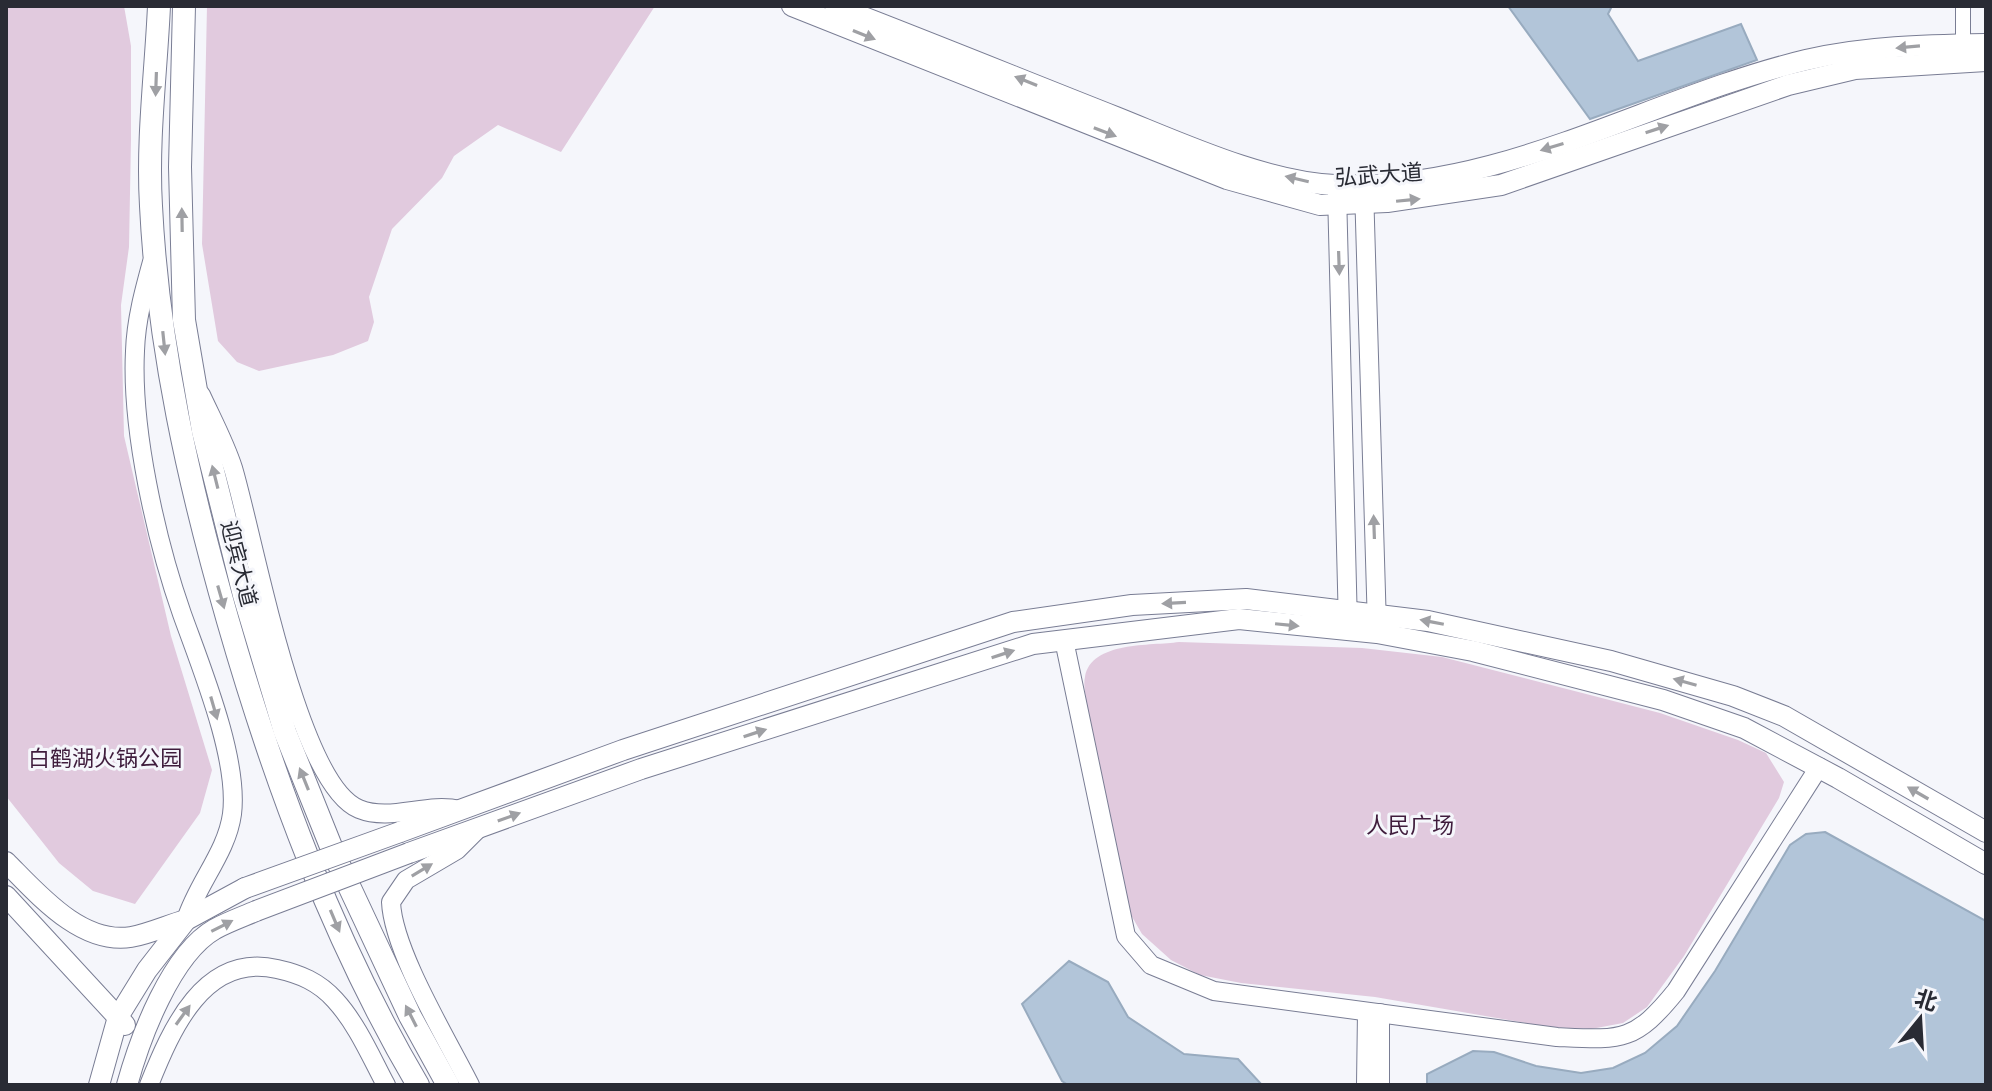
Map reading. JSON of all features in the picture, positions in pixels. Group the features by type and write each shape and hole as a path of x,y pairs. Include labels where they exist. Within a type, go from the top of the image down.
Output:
{"main road":[{"name":"迎宾大道","path":"159,6 151,204 166,365 200,521 246,682 300,838 348,951 418,1085"},
{"name":"迎宾大道","path":"184,6 180,167 184,320 203,431 244,595 285,732 334,854 410,1016 448,1085"},
{"name":"弘武大道","path":"792,6 1227,179 1275,195 1444,196 1501,185 1788,85 1843,72 1963,53 1986,44"},
{"name":"弘武大道","path":"835,6 1169,138 1302,180 1337,195"},
{"name":"弘武大道","path":"1963,53 1986,61"},
{"path":"6,862 63,916 111,938 133,937 186,920 245,888 623,750 1013,622 1132,605 1246,599 1348,621"},
{"path":"127,1085 153,1008 196,947 214,930 409,853 641,769 1033,644 1239,619 1377,624 1428,621 1611,661 1749,702 1784,716 1986,832"},
{"path":"1377,624 1663,700 1744,728 1819,767 1986,864"},
{"path":"6,896 118,1017 139,1044"},
{"path":"99,1085 118,1017 147,970 186,920"}],"street":[{"path":"1963,6 1963,53"},
{"path":"1364,194 1377,624"},
{"path":"1337,195 1348,621"},
{"path":"155,251 140,309 134,353 144,466 181,611 217,720 229,770 232,812 224,839 186,920"},
{"path":"194,380 232,466 256,568 298,704 316,756 333,790 344,801 371,813 387,814 432,806 460,810"},
{"path":"1064,640 1126,936 1151,965 1214,991 1557,1037 1614,1039 1651,1022 1676,991 1819,767"},
{"path":"470,1085 422,992 401,941 391,902 406,880 457,850 479,828"},
{"path":"149,1085 171,1032 199,994 212,981 248,965 267,966 314,981 336,1001 354,1026 386,1085"},
{"path":"1366,1085 1374,1013"},
{"path":"1374,1013 1380,1085"}],"green space":[{"name":"白鹤湖火锅公园","path":"6,6 124,6 131,46 129,247 121,305 124,436 171,636 212,770 200,813 135,904 93,891 59,863 6,796"},
{"path":"207,6 655,6 561,152 498,125 454,156 442,178 392,229 369,297 374,322 368,341 333,355 259,371 237,362 218,341 202,244"},
{"name":"人民广场","path":"1179,642 1362,648 1442,657 1660,713 1738,740 1766,753 1784,782 1779,798 1684,956 1647,1007 1623,1023 1591,1029 1549,1027 1375,997 1241,983 1200,975 1171,960 1142,934 1131,915 1084,687 1090,665 1110,651"}],"building":[{"path":"1508,6 1612,6 1608,14 1638,61 1741,24 1757,60 1590,119"},
{"path":"1825,832 1986,921 1986,1085 1427,1085 1427,1074 1473,1051 1494,1052 1536,1066 1581,1073 1613,1068 1645,1053 1677,1026 1715,971 1790,845 1806,834"},
{"path":"1069,961 1108,982 1128,1017 1184,1054 1238,1059 1262,1085 1068,1085 1062,1081 1022,1004"}]}
